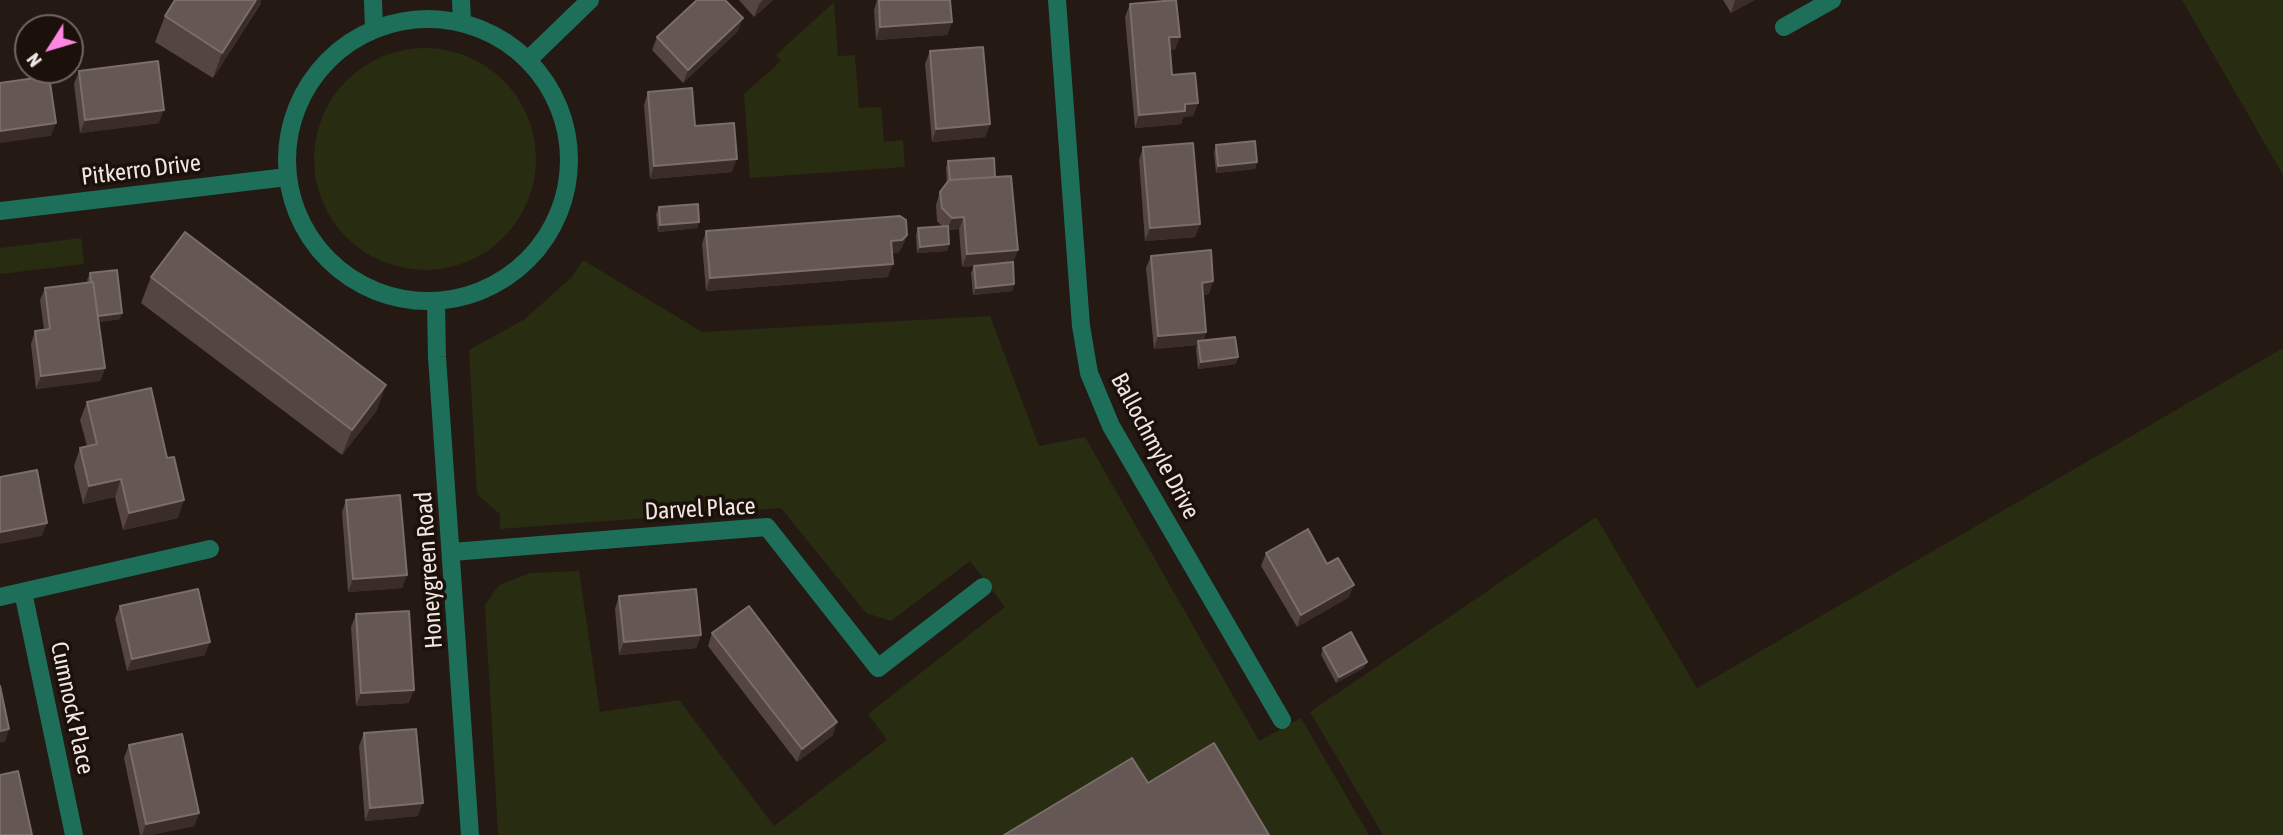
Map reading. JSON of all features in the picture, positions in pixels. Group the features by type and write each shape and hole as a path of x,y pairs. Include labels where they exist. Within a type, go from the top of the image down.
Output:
{"street":[{"path":"373,0 374,29"},
{"path":"461,0 462,22"},
{"path":"528,60 590,0"},
{"name":"Ballochmyle Drive","path":"1057,0 1081,326 1088,373 1111,426 1282,720"},
{"path":"1784,27 1832,0"},
{"path":"418,19 462,22 498,37 528,60 559,105 570,158 561,211 532,257 489,289 436,302 383,296 337,270 303,228 287,177 289,131 305,88 335,53 374,29 418,19"},
{"name":"Pitkerro Drive","path":"0,211 287,177"},
{"name":"Honeygreen Road","path":"436,302 437,357 470,835"},
{"name":"Darvel Place","path":"452,552 767,527 878,668 983,587"},
{"path":"0,597 210,549"},
{"name":"Cumnock Place","path":"23,592 74,835"}],"green space":[{"path":"2182,0 2283,0 2283,175"},
{"path":"834,2 838,56 855,55 859,108 881,107 884,142 903,140 905,167 750,178 744,94 781,61 776,55"},
{"path":"425,48 457,53 477,61 495,73 511,89 523,107 531,127 536,159 531,191 523,211 511,229 495,245 477,257 457,265 425,270 393,265 373,257 355,245 339,229 327,211 319,191 314,159 319,127 327,107 339,89 355,73 373,61 393,53"},
{"path":"81,238 84,264 0,274 0,248"},
{"path":"583,260 702,332 990,316 1039,446 1085,437 1259,741 1301,718 1369,835 498,835 485,605 499,585 530,573 579,571 600,712 679,700 774,826 887,740 868,714 1005,607 970,561 891,621 866,613 781,508 500,529 500,514 477,494 469,350 525,319 572,277"},
{"path":"2283,348 2283,835 1383,835 1310,712 1596,517 1697,688"}],"building":[{"path":"175,0 256,0 222,53 165,16"},
{"path":"697,0 725,0 743,18 688,70 657,37"},
{"path":"879,0 950,0 952,22 880,27"},
{"path":"1176,0 1180,37 1169,37 1172,75 1195,73 1198,103 1185,104 1185,111 1139,115 1130,4"},
{"path":"983,47 990,124 936,129 930,51"},
{"path":"158,61 164,110 85,120 81,84 84,84 84,70"},
{"path":"14,81 14,84 50,84 56,123 0,131 0,83"},
{"path":"692,88 695,126 734,123 737,159 654,166 648,92"},
{"path":"1255,141 1257,162 1218,166 1216,145"},
{"path":"1193,143 1200,224 1150,228 1143,147"},
{"path":"994,158 995,177 950,180 948,161"},
{"path":"1011,176 1018,250 967,254 964,217 952,218 942,208 940,192 949,180"},
{"path":"698,204 699,222 660,225 659,207"},
{"path":"900,216 906,220 907,235 902,240 891,241 893,264 710,278 706,231"},
{"path":"948,226 949,244 920,247 918,228"},
{"path":"185,232 386,385 352,430 151,277"},
{"path":"1211,250 1213,281 1202,283 1206,332 1158,336 1151,256"},
{"path":"1013,262 1014,284 976,288 974,266"},
{"path":"117,270 122,313 98,316 90,273"},
{"path":"93,282 105,368 41,376 35,331 50,329 45,288"},
{"path":"1235,337 1238,357 1201,362 1198,341"},
{"path":"151,388 167,458 174,457 184,500 129,513 121,479 89,486 80,448 97,444 87,402"},
{"path":"37,470 47,523 0,532 0,477"},
{"path":"400,495 407,575 353,579 346,500"},
{"path":"1308,529 1327,564 1338,558 1354,585 1301,615 1266,553"},
{"path":"198,589 210,642 132,659 120,606"},
{"path":"696,589 701,635 624,642 619,596"},
{"path":"749,606 837,722 802,749 712,633"},
{"path":"409,611 414,690 361,693 356,614"},
{"path":"1351,632 1367,662 1339,677 1323,648"},
{"path":"0,686 9,729 0,731"},
{"path":"416,729 423,803 370,808 364,733"},
{"path":"182,734 199,813 146,824 129,745"},
{"path":"1214,743 1269,835 1004,835 1132,758 1148,783"},
{"path":"18,771 32,835 0,835 0,775"}]}
